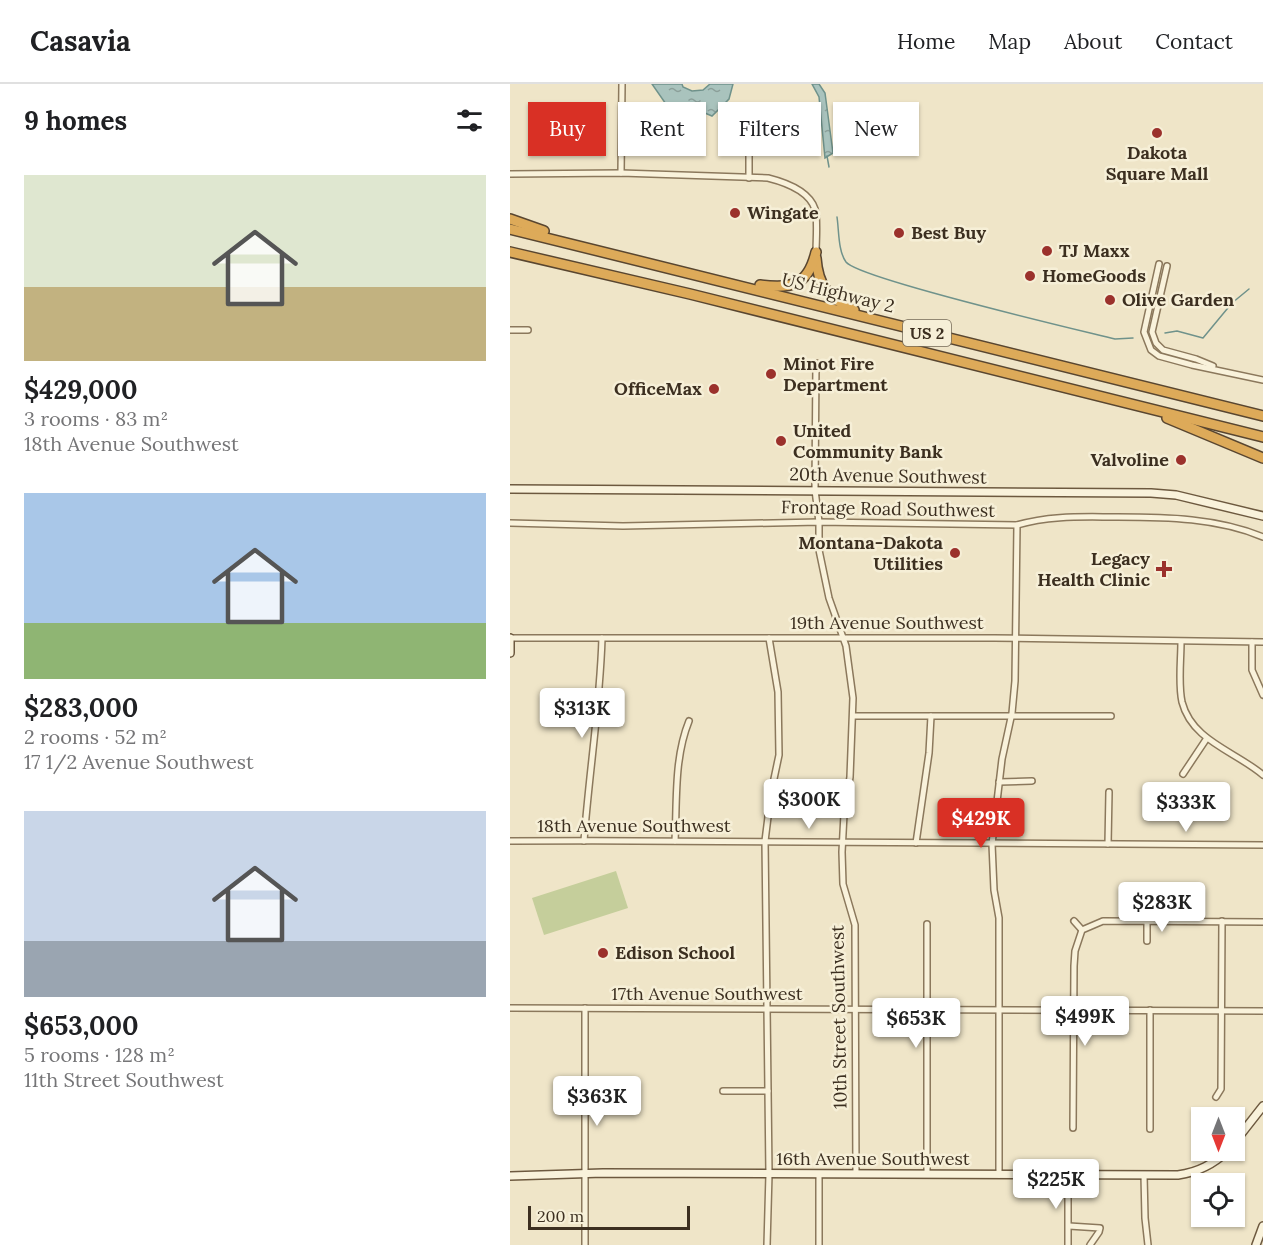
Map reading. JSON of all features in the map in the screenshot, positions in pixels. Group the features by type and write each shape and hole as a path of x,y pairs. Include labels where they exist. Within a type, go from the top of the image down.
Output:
{"highway":[{"path":"510,219 591,249"},
{"name":"US Highway 2","path":"510,229 1263,416"},
{"name":"US Highway 2","path":"510,252 1263,437"},
{"path":"719,280 768,286 791,285 804,279 812,267 816,252"},
{"path":"816,252 819,278 826,293 871,319"},
{"path":"1114,399 1176,421 1263,458"}],"street":[{"path":"621,173 622,84"},
{"path":"749,156 749,178"},
{"path":"510,174 621,173 768,178 785,183 802,193 816,209 816,252"},
{"path":"1159,264 1144,332 1151,350 1159,356 1192,365 1263,380"},
{"path":"1167,266 1152,332 1156,343 1163,350 1196,359 1222,370"},
{"path":"510,330 528,330"},
{"name":"10th Street Southwest","path":"816,363 815,490 819,522 819,550 822,574 844,638 853,698 850,777 842,842 843,884 855,925 856,1174"},
{"name":"20th Avenue Southwest","path":"510,489 1151,493 1176,495 1263,516"},
{"name":"Frontage Road Southwest","path":"510,523 623,526 819,522 1017,525 1042,518 1192,519 1263,537"},
{"path":"999,1175 999,918 994,890 992,844 999,782 1011,716 1016,639 1017,525"},
{"path":"510,638 510,653"},
{"name":"19th Avenue Southwest","path":"510,638 1263,642"},
{"path":"584,841 600,686 602,638"},
{"path":"767,1245 769,1173 765,841 779,755 778,692 769,638"},
{"path":"1181,642 1181,700 1187,718 1197,731 1263,775"},
{"path":"1252,642 1252,670 1263,695"},
{"path":"853,716 1111,716"},
{"path":"916,843 929,753 931,716"},
{"path":"675,841 682,738 688,721"},
{"path":"1183,774 1207,738"},
{"path":"999,782 1032,782"},
{"path":"1108,844 1109,792"},
{"name":"18th Avenue Southwest","path":"510,841 1263,845"},
{"path":"1074,921 1082,930"},
{"path":"1072,1128 1074,966 1075,951 1082,930 1103,921 1263,922"},
{"path":"1216,1097 1221,1089 1222,921"},
{"path":"1147,922 1147,941"},
{"path":"927,924 927,1174"},
{"name":"17th Avenue Southwest","path":"510,1008 1263,1011"},
{"path":"585,1008 585,1245"},
{"path":"1150,1010 1150,1129"},
{"path":"723,1091 768,1091"},
{"path":"1245,1129 1263,1107"},
{"name":"16th Avenue Southwest","path":"510,1176 586,1173 1178,1175 1193,1173 1216,1161"},
{"path":"819,1174 819,1245"},
{"path":"1068,1175 1068,1245"},
{"path":"1144,1175 1144,1218 1148,1245"},
{"path":"1069,1226 1100,1228 1090,1245"},
{"path":"1256,1245 1263,1226"}],"green space":[{"path":"616,871 628,908 544,935 532,898"}],"water":[{"path":"652,84 682,84 683,87 692,91 703,90 710,84 733,84 729,99 726,102 718,102 718,110 712,116 706,113 706,102 665,102"},
{"path":"812,84 819,84 825,93 833,153 825,158 821,102"}],"waterway":[{"path":"827,156 829,167"},
{"path":"837,217 843,257 846,262 860,270 888,280 1017,315 1115,339 1133,338"},
{"path":"1165,333 1177,331 1203,338 1232,303 1249,289"}],"place":[{"name":"Dakota Square Mall","path":"1157,133"},
{"name":"Wingate","path":"735,213"},
{"name":"Best Buy","path":"899,233"},
{"name":"TJ Maxx","path":"1047,251"},
{"name":"HomeGoods","path":"1030,276"},
{"name":"Olive Garden","path":"1110,300"},
{"name":"Minot Fire Department","path":"771,374"},
{"name":"OfficeMax","path":"714,389"},
{"name":"United Community Bank","path":"781,441"},
{"name":"Valvoline","path":"1181,460"},
{"name":"Montana-Dakota Utilities","path":"955,553"},
{"name":"Legacy Health Clinic","path":"1164,569"},
{"name":"Edison School","path":"603,953"}]}
